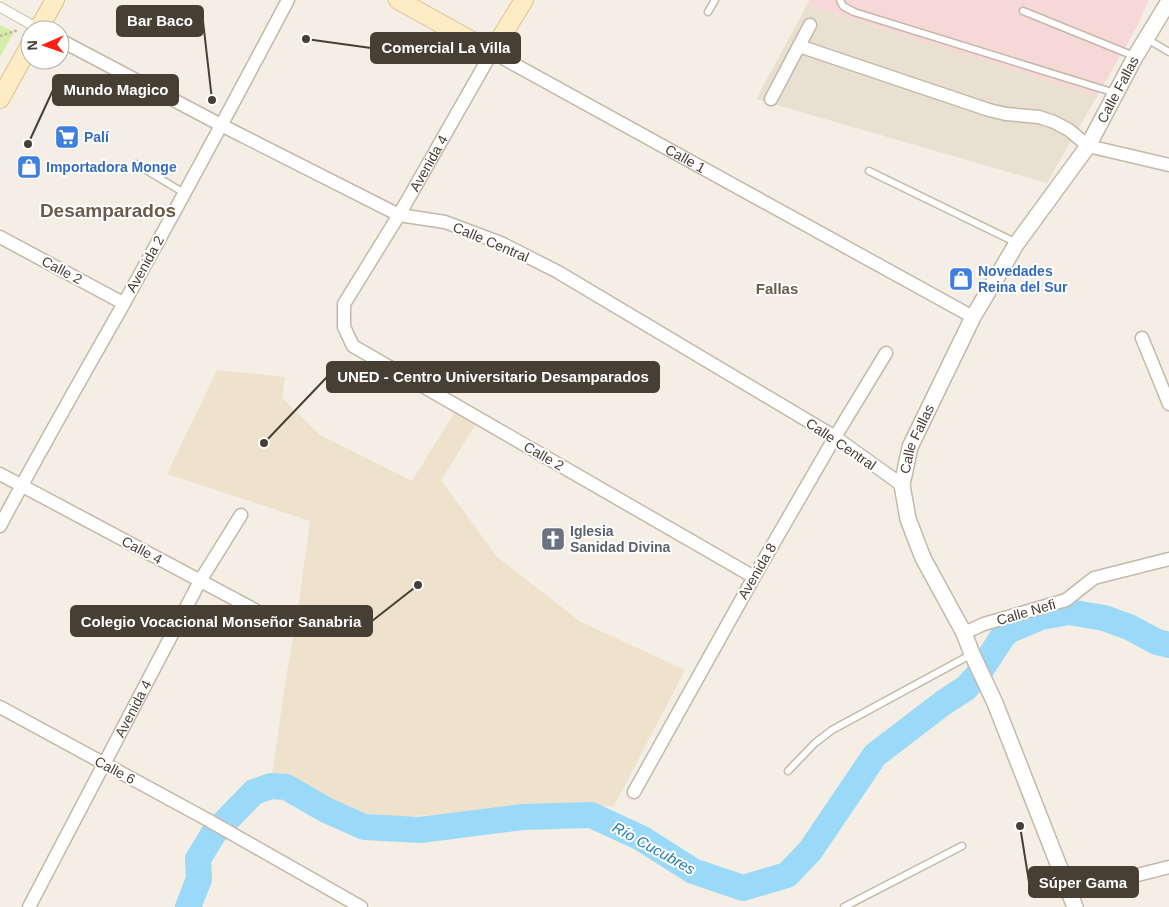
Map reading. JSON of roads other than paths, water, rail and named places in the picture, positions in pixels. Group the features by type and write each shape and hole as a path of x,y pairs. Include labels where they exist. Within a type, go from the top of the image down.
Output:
{"main road":[{"path":"45,20 55,0"},
{"name":"Calle 1","path":"398,0 492,52"},
{"name":"Avenida 4","path":"492,52 524,0"},
{"path":"0,99 20,63"}],"street":[{"name":"Avenida 2","path":"0,526 124,304 288,0"},
{"name":"Calle Fallas","path":"1075,907 995,703 964,632 923,558 908,519 902,485 910,447 973,317 1017,243 1088,146 1135,57 1169,1"},
{"path":"0,7 23,20"},
{"path":"771,99 810,25"},
{"name":"Calle Central","path":"70,45 221,125 399,215 445,222 501,243 558,272 835,437 902,485"},
{"path":"798,46 989,110 1006,114 1039,117 1054,122 1069,130 1088,146 1169,165"},
{"name":"Avenida 4","path":"344,327 344,304 399,215 492,52"},
{"name":"Calle 1","path":"492,52 973,317"},
{"name":"Calle 2","path":"0,238 124,304"},
{"name":"Calle 2","path":"344,327 353,346 754,577"},
{"path":"1142,338 1169,404"},
{"name":"Avenida 8","path":"634,792 754,577 886,353"},
{"name":"Calle 4","path":"0,474 285,626"},
{"name":"Avenida 4","path":"29,907 200,581 241,515"},
{"name":"Calle Nefi","path":"964,632 984,624 1066,600 1094,578 1169,559"},
{"name":"Calle 6","path":"0,707 230,832 362,907"},
{"path":"1070,892 1169,867"}],"lane":[{"path":"708,12 715,0"},
{"path":"840,0 843,6 854,12 1116,94"},
{"path":"1024,11 1135,57"},
{"path":"1146,38 1169,53 1169,58"},
{"path":"136,164 184,193"},
{"path":"869,171 1017,243"},
{"path":"788,771 815,743 832,730 973,656"},
{"path":"844,907 962,846"}],"waterway":[{"name":"Río Cucubres","path":"188,907 199,879 198,859 214,833 254,792 271,786 286,787 326,810 364,827 420,830 523,817 591,815 641,838 693,871 743,888 787,875 810,851 875,755 943,703 966,688 977,676 1003,636 1010,630 1041,617 1069,612 1104,618 1129,627 1157,642 1169,645"}],"place":[{"name":"Comercial La Villa","path":"306,39"},
{"name":"Bar Baco","path":"212,100"},
{"name":"Palí","path":"67,137"},
{"name":"Mundo Magico","path":"28,144"},
{"name":"Importadora Monge","path":"29,167"},
{"name":"Novedades Reina del Sur","path":"961,279"},
{"name":"UNED - Centro Universitario Desamparados","path":"264,443"},
{"name":"Iglesia Sanidad Divina","path":"553,539"},
{"name":"Colegio Vocacional Monseñor Sanabria","path":"418,585"},
{"name":"Súper Gama","path":"1020,826"}],"district":[{"name":"Desamparados","path":"108,210"},
{"name":"Fallas","path":"777,288"}]}
